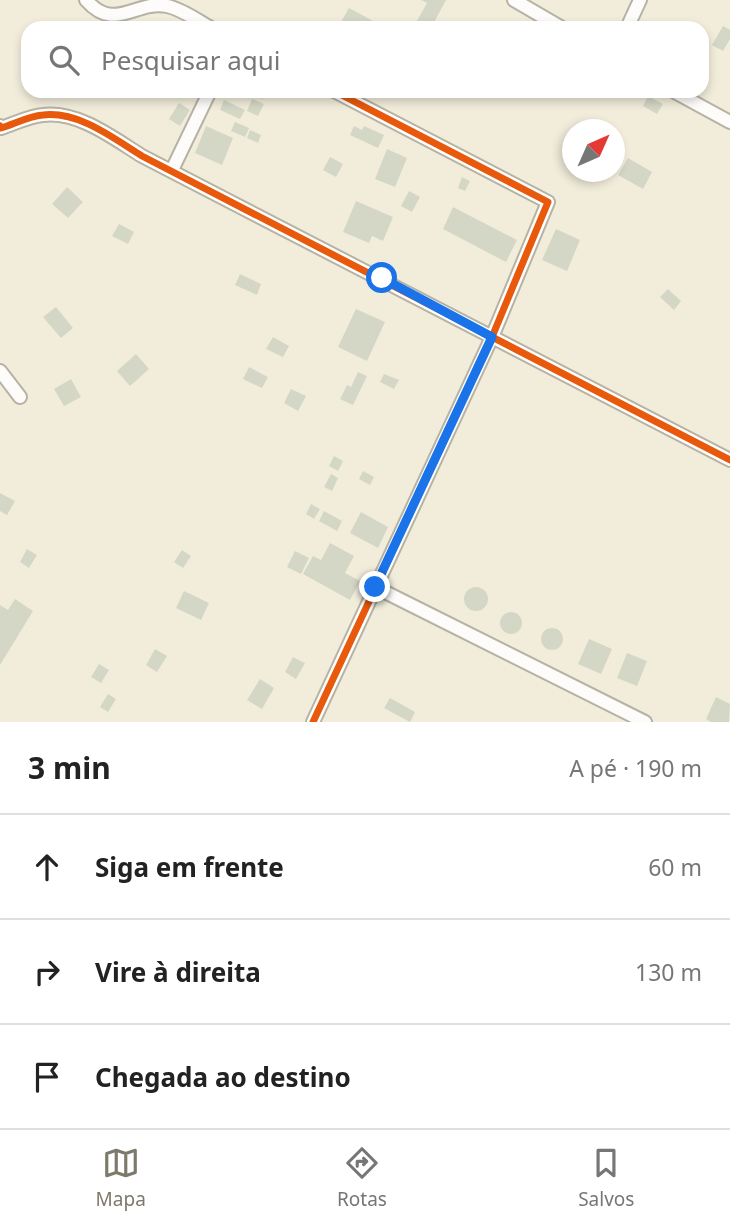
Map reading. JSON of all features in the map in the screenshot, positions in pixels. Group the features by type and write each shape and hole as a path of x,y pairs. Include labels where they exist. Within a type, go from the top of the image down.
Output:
{"street":[{"path":"86,0 104,14 121,16 154,5 170,7 197,21"},
{"path":"514,0 550,21"},
{"path":"630,21 640,0"},
{"path":"172,170 207,98"},
{"path":"313,722 492,337 548,202 347,98"},
{"path":"686,98 730,122"},
{"path":"0,127 43,114 88,123 142,156 730,460"},
{"path":"0,371 19,397"},
{"path":"375,587 645,722"}],"building":[{"path":"421,0 446,0 435,21 417,21 427,3"},
{"path":"349,8 373,21 342,21"},
{"path":"723,26 730,30 730,39 723,51 712,45"},
{"path":"647,98 663,104 657,114 643,106"},
{"path":"252,99 264,104 258,116 247,111"},
{"path":"224,100 245,110 240,119 220,110"},
{"path":"179,103 190,110 180,126 169,119"},
{"path":"235,122 249,128 245,137 231,131"},
{"path":"206,126 233,138 222,165 195,153"},
{"path":"354,126 362,130 364,126 384,135 378,148 350,135"},
{"path":"250,130 261,135 258,143 247,138"},
{"path":"387,149 407,158 395,187 375,179"},
{"path":"330,157 343,164 336,177 323,170"},
{"path":"628,158 652,172 643,189 625,179 625,163"},
{"path":"462,177 470,181 465,191 458,188"},
{"path":"67,187 83,202 68,218 52,204"},
{"path":"409,191 420,197 412,212 401,206"},
{"path":"356,201 393,217 383,241 372,236 369,243 343,232"},
{"path":"453,207 517,240 506,262 443,229"},
{"path":"119,224 134,232 128,244 112,236"},
{"path":"556,229 580,240 567,271 542,260"},
{"path":"240,274 261,284 257,295 235,285"},
{"path":"668,289 681,301 674,310 660,297"},
{"path":"56,307 73,328 61,338 43,317"},
{"path":"356,309 385,322 367,361 338,347"},
{"path":"273,337 289,346 283,357 266,349"},
{"path":"136,354 149,369 130,386 117,371"},
{"path":"249,367 268,377 262,388 243,379"},
{"path":"358,372 367,376 353,405 340,399 347,385 351,387"},
{"path":"384,374 399,380 394,389 380,382"},
{"path":"71,379 81,397 64,406 54,389"},
{"path":"291,389 306,396 298,411 284,403"},
{"path":"334,456 343,461 338,471 329,466"},
{"path":"363,471 374,477 370,485 359,479"},
{"path":"331,474 338,478 332,491 324,487"},
{"path":"0,493 15,501 7,515 0,511"},
{"path":"311,504 320,509 314,519 306,514"},
{"path":"324,511 342,521 337,531 319,521"},
{"path":"361,512 388,527 378,548 350,533"},
{"path":"330,543 354,556 345,573 360,581 350,600 303,574 313,556 321,560"},
{"path":"27,549 37,555 29,568 20,562"},
{"path":"182,550 191,556 183,568 174,562"},
{"path":"295,551 309,558 301,574 287,567"},
{"path":"476,587 487,594 488,599 481,610 476,611 465,604 464,599 471,588"},
{"path":"184,591 209,603 201,620 176,608"},
{"path":"15,599 33,611 0,665 0,605 8,610"},
{"path":"507,612 515,612 522,619 522,627 515,634 507,634 500,627 500,619"},
{"path":"548,628 556,628 563,635 563,643 556,650 548,650 541,643 541,635"},
{"path":"589,639 612,649 601,674 578,664"},
{"path":"155,649 167,656 157,672 146,665"},
{"path":"627,653 647,661 637,686 617,678"},
{"path":"293,657 305,663 296,679 285,672"},
{"path":"99,664 109,670 101,683 91,677"},
{"path":"260,679 274,688 262,709 247,700"},
{"path":"108,694 116,699 108,712 100,707"},
{"path":"716,697 730,704 729,722 711,722 706,719"},
{"path":"390,698 415,712 410,722 384,708"}],"cycle path":[{"path":"313,722 492,337 548,202 347,98"},
{"path":"0,126 1,128 43,115 70,117 82,121 142,156 730,460"}],"route":[{"path":"375,587 492,337 382,278"}]}
